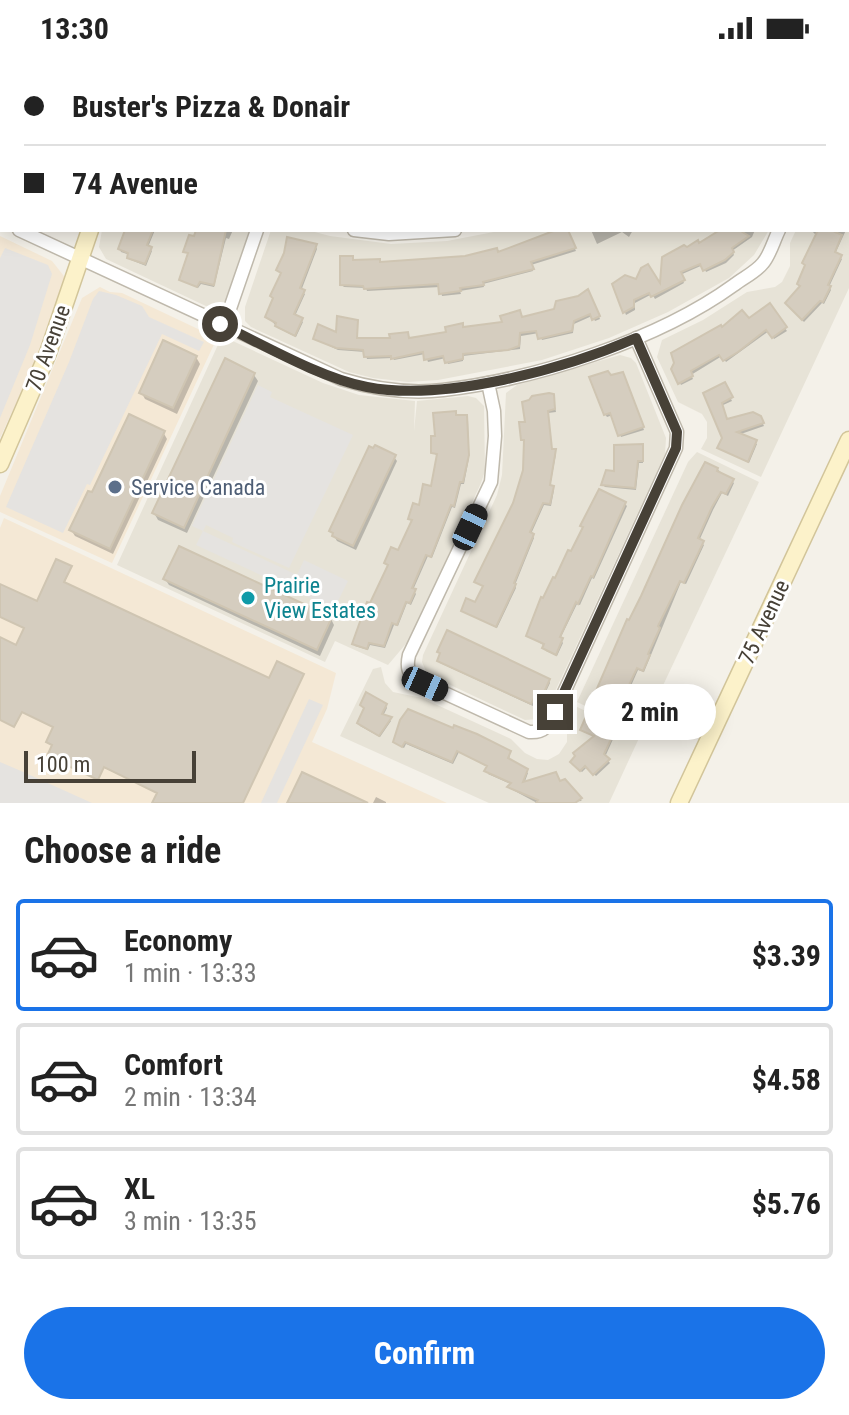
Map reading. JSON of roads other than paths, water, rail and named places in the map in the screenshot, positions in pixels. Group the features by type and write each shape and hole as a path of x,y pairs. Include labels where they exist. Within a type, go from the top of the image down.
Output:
{"main road":[{"name":"70 Avenue","path":"0,464 34,390 89,232"},
{"name":"75 Avenue","path":"679,803 849,440"}],"street":[{"path":"23,232 341,379 367,387 430,391 488,383 582,357 636,338 717,297 764,263 778,232"},
{"path":"224,326 256,232"},
{"path":"372,232 422,232"},
{"path":"488,383 495,436 491,482 407,665 410,676 425,684 529,732 537,732 547,728 555,712 676,448 677,432 636,338"}],"place":[{"name":"Service Canada","path":"115,487"},
{"name":"Prairie View Estates","path":"248,598"}]}
